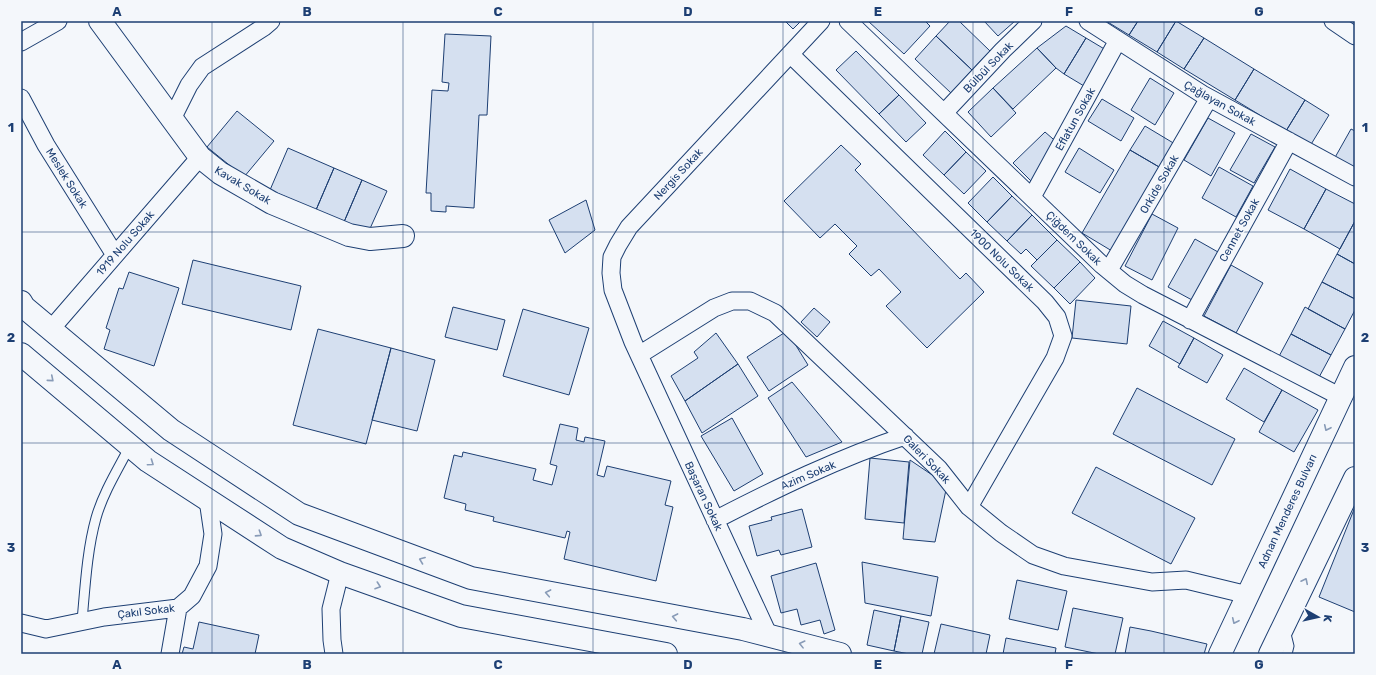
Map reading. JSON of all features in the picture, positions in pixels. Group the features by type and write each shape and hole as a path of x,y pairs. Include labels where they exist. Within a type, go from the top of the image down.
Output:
{"main road":[{"name":"Kavak Sokak","path":"100,21 200,157 220,173 272,203 349,235 370,239 403,236"},
{"path":"21,302 24,307 171,430 299,514 471,578 743,629 840,654"},
{"path":"21,354 148,461 282,548 340,573 461,616 666,654"},
{"name":"Adnan Menderes Bulvarı","path":"1220,654 1355,367"},
{"path":"1270,654 1355,478"}],"street":[{"path":"21,42 58,21"},
{"path":"172,119 189,85 202,67 264,28 271,21"},
{"name":"Nergis Sokak","path":"639,355 614,290 611,273 612,258 618,244 629,227 821,21"},
{"name":"Çiğdem Sokak","path":"848,21 1125,284 1190,320 1341,397"},
{"name":"Bülbül Sokak","path":"944,113 1003,50 1033,21"},
{"name":"Çağlayan Sokak","path":"1088,21 1209,98 1355,178"},
{"path":"1333,21 1355,36"},
{"name":"Eflatun Sokak","path":"1032,197 1118,40"},
{"name":"1900 Nolu Sokak","path":"790,54 1045,302 1056,317 1064,336 1055,358 969,507"},
{"name":"Meslek Sokak","path":"21,98 46,145 115,255"},
{"name":"Orkide Sokak","path":"1109,270 1209,98"},
{"name":"Cennet Sokak","path":"1190,320 1289,141"},
{"name":"1919 Nolu Sokak","path":"51,329 200,157"},
{"name":"Galeri Sokak","path":"639,355 714,308 732,301 750,301 775,313 939,469 969,507 1001,533 1033,555 1064,566 1152,582 1186,580 1248,595"},
{"name":"Başaran Sokak","path":"639,355 769,636"},
{"name":"Azim Sokak","path":"715,520 776,488 868,448 905,436"},
{"name":"Çakıl Sokak","path":"21,622 46,629 104,617 178,608 192,596 208,566 213,534 208,500"},
{"path":"334,654 331,608 340,573"},
{"path":"170,654 178,608"}],"lane":[{"path":"82,621 87,566 96,518 104,497 130,446"},
{"path":"1284,625 1289,646 1287,654"}],"building":[{"path":"785,21 801,21 793,29"},
{"path":"868,21 925,21 930,26 904,54"},
{"path":"950,21 959,21 990,51 972,70 936,36"},
{"path":"984,21 1015,21 998,36"},
{"path":"1106,21 1138,21 1129,35"},
{"path":"1138,21 1176,21 1157,52 1129,35"},
{"path":"1176,21 1204,38 1184,69 1157,52"},
{"path":"1066,26 1086,38 1064,74 1056,68 1037,48"},
{"path":"445,34 491,36 487,115 479,115 474,208 446,206 446,212 431,211 431,193 426,193 432,90 448,91 449,83 442,82"},
{"path":"936,36 972,70 951,93 915,59"},
{"path":"1086,38 1111,53 1089,89 1064,74"},
{"path":"1204,38 1254,69 1235,100 1184,69"},
{"path":"1037,48 1056,68 1013,109 993,88"},
{"path":"856,51 899,95 879,114 836,70"},
{"path":"1254,69 1305,100 1286,131 1235,100"},
{"path":"1150,78 1174,93 1155,125 1131,110"},
{"path":"993,88 1016,113 991,137 968,112"},
{"path":"899,95 926,123 906,142 879,114"},
{"path":"1102,99 1134,118 1121,141 1088,121"},
{"path":"1305,100 1329,115 1310,146 1286,131"},
{"path":"237,111 274,141 244,177 207,147"},
{"path":"1208,118 1235,133 1211,176 1184,160"},
{"path":"1145,126 1180,147 1166,171 1130,150"},
{"path":"1351,129 1355,131 1355,174 1333,161"},
{"path":"945,131 966,152 944,175 923,155"},
{"path":"1045,132 1060,145 1040,183 1031,181 1013,163"},
{"path":"1251,134 1275,147 1254,183 1230,170"},
{"path":"841,145 861,164 855,170 960,279 966,273 984,292 927,348 886,306 901,292 879,269 871,276 849,254 857,246 835,224 820,238 784,201"},
{"path":"288,148 334,168 316,210 270,190"},
{"path":"1079,148 1114,170 1100,193 1065,172"},
{"path":"1130,150 1166,171 1117,254 1082,233"},
{"path":"966,152 986,171 964,194 944,175"},
{"path":"1219,167 1253,186 1236,217 1202,198"},
{"path":"334,168 362,180 344,222 316,210"},
{"path":"1290,169 1326,189 1304,229 1268,210"},
{"path":"993,177 1012,196 987,222 968,203"},
{"path":"362,180 387,191 368,233 344,222"},
{"path":"1326,189 1355,204 1355,221 1340,249 1304,229"},
{"path":"1012,196 1032,215 1007,241 987,222"},
{"path":"586,200 595,230 565,253 549,220"},
{"path":"1152,214 1178,228 1152,280 1125,266"},
{"path":"1032,215 1057,240 1037,260 1026,249 1021,254 1007,241"},
{"path":"1355,221 1355,264 1337,254"},
{"path":"1195,239 1218,252 1192,300 1168,287"},
{"path":"1057,240 1080,262 1054,288 1031,266"},
{"path":"1337,254 1355,264 1355,299 1322,282"},
{"path":"193,260 301,286 291,330 182,304"},
{"path":"1080,262 1095,278 1070,304 1054,288"},
{"path":"1231,265 1263,283 1236,333 1204,316"},
{"path":"129,272 179,288 154,366 104,349 110,330 106,328 119,288 123,289"},
{"path":"1322,282 1355,299 1355,310 1345,329 1308,309"},
{"path":"1076,300 1131,306 1127,344 1072,338"},
{"path":"453,307 505,320 497,350 445,337"},
{"path":"1305,307 1345,329 1331,355 1291,334"},
{"path":"814,308 830,322 817,337 801,322"},
{"path":"523,309 589,328 569,395 503,376"},
{"path":"1163,321 1194,338 1180,364 1149,346"},
{"path":"318,329 391,348 366,444 293,425"},
{"path":"787,331 808,365 769,391 747,357"},
{"path":"716,333 738,364 685,401 671,376 698,358 694,352"},
{"path":"1291,334 1331,355 1317,381 1277,360"},
{"path":"1194,338 1223,355 1207,383 1178,367"},
{"path":"391,348 435,360 417,431 372,420"},
{"path":"738,364 758,396 702,433 685,401"},
{"path":"1244,368 1282,390 1264,422 1226,399"},
{"path":"792,382 842,442 806,457 768,398"},
{"path":"1137,388 1235,439 1212,485 1113,434"},
{"path":"1282,390 1318,410 1294,452 1259,432"},
{"path":"732,418 763,474 734,491 701,436"},
{"path":"560,424 578,428 576,440 584,442 585,437 605,441 597,475 604,477 607,466 671,481 665,505 673,507 656,581 564,559 570,532 567,531 565,538 493,521 494,517 465,510 466,504 444,498 454,455 462,457 463,452 536,469 533,480 552,485 557,466 550,464"},
{"path":"870,458 909,462 904,523 865,519"},
{"path":"910,460 947,485 935,542 903,539"},
{"path":"1096,467 1195,518 1171,564 1072,513"},
{"path":"1355,507 1355,612 1319,597"},
{"path":"802,509 812,547 781,555 779,550 757,556 749,526 772,520 771,517"},
{"path":"862,562 938,577 931,616 865,603"},
{"path":"816,563 835,630 824,634 820,620 801,625 797,609 781,613 771,576"},
{"path":"1017,580 1067,591 1058,630 1009,619"},
{"path":"1073,608 1123,618 1115,654 1099,654 1065,647"},
{"path":"874,610 901,616 894,651 867,645"},
{"path":"901,616 929,622 922,654 909,654 894,651"},
{"path":"199,622 259,635 255,654 182,654 184,647 193,649"},
{"path":"941,624 990,635 986,654 934,654"},
{"path":"1130,627 1207,644 1204,654 1125,654"},
{"path":"1006,638 1056,648 1055,654 1003,654"}]}
